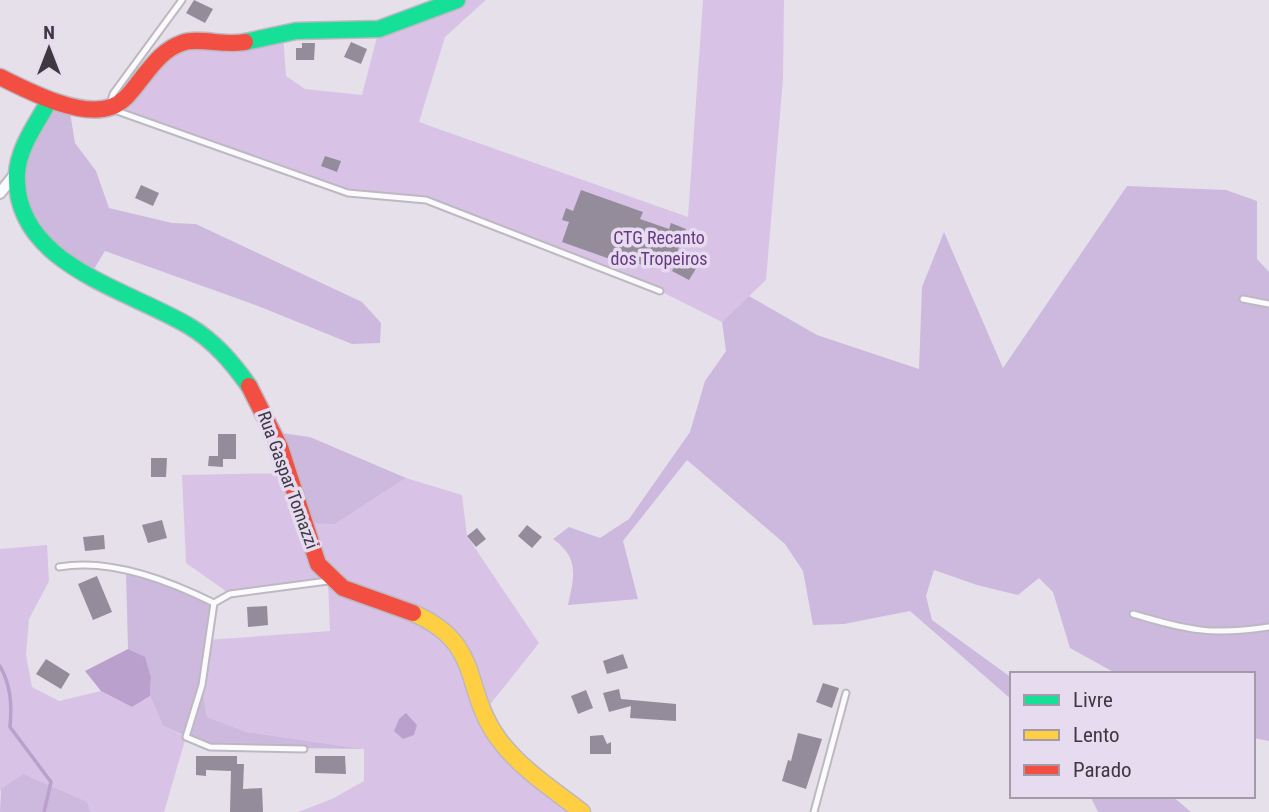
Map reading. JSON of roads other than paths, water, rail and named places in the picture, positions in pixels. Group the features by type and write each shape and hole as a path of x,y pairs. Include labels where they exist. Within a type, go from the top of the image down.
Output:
{"street":[{"path":"0,77 49,101 69,106 109,108 124,100 161,55 183,42 229,45 296,31 379,29 457,0"},
{"path":"0,193 16,173 49,101"},
{"name":"Rua Gaspar Tomazzi","path":"16,173 23,218 38,238 89,277 181,323 214,344 255,393 273,432 318,564 327,580"},
{"path":"327,580 345,590 419,615 444,629 460,648 492,730 529,770 582,812"}],"lane":[{"path":"182,0 113,94 109,108 348,193 426,200 660,291"},
{"path":"1243,299 1269,304"},
{"path":"60,567 80,563 126,571 193,592 214,603"},
{"path":"214,603 230,594 327,580"},
{"path":"214,603 202,685 186,737 210,747 304,749"},
{"path":"1133,614 1187,630 1213,633 1226,634 1269,627"},
{"path":"814,812 846,692"}],"waterway":[{"path":"0,666 10,695 10,727 51,782 44,812"}],"park label":[{"name":"CTG Recanto dos Tropeiros","path":"659,248"}]}
